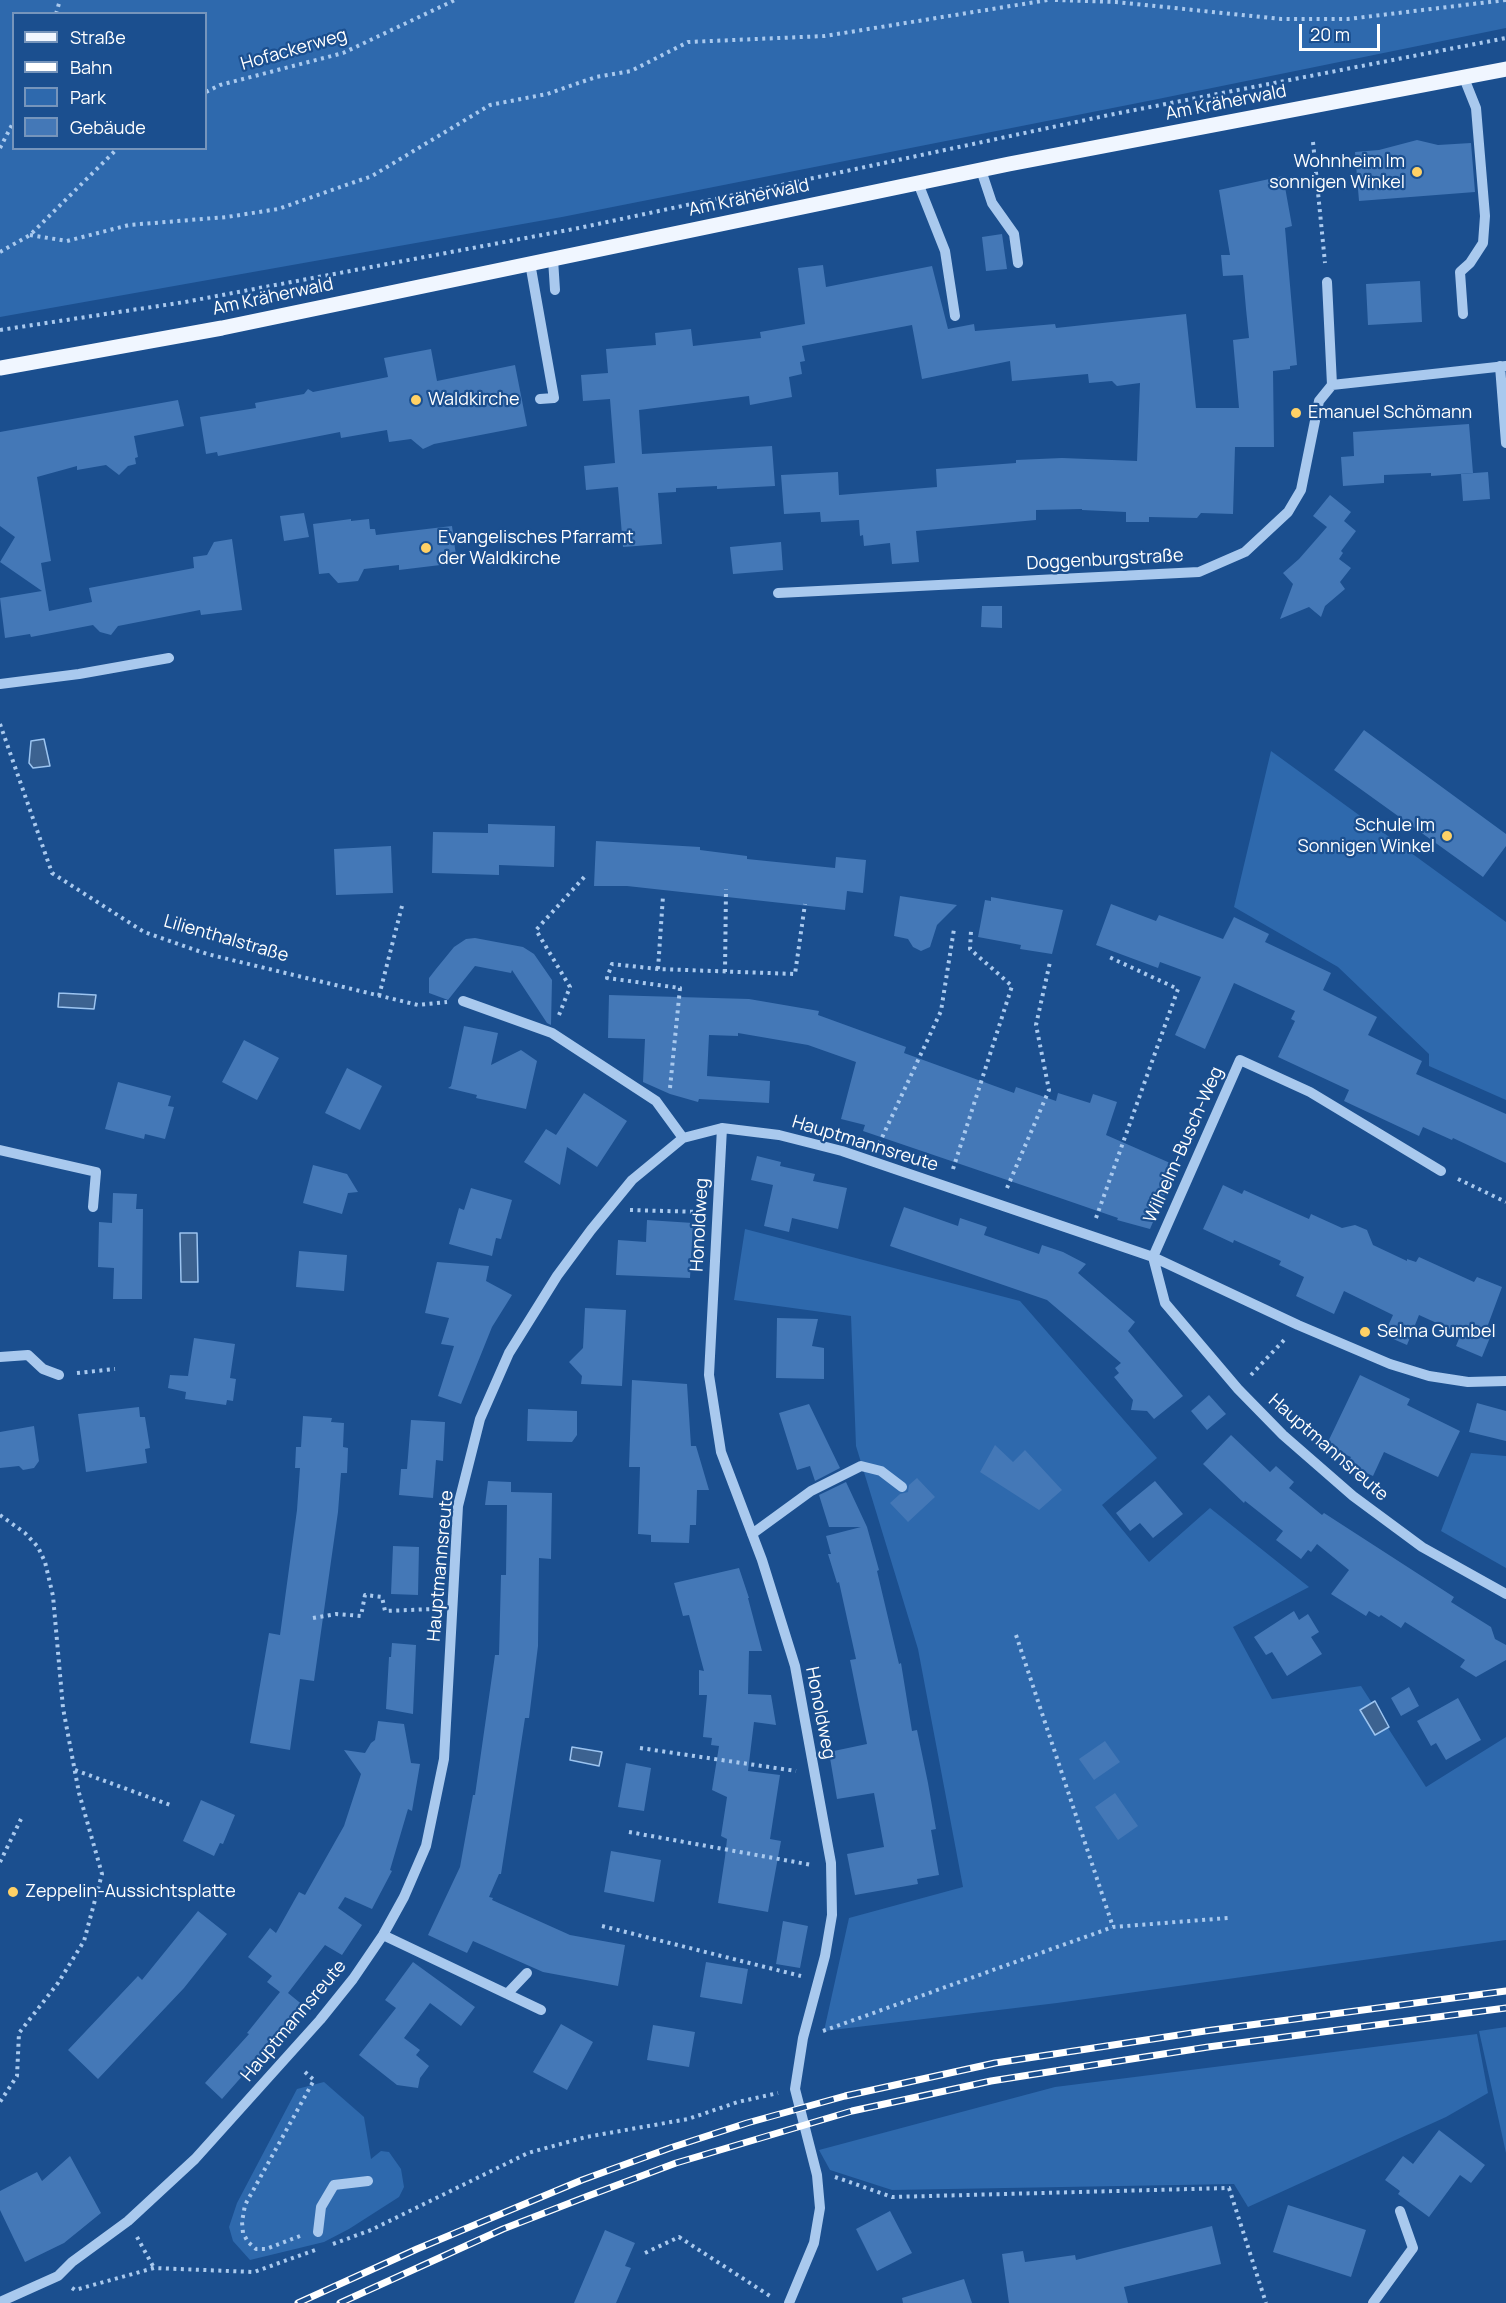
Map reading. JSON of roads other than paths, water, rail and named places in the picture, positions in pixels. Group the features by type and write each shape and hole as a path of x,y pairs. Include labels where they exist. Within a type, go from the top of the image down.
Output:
{"main road":[{"name":"Am Kräherwald","path":"0,368 222,328 981,170 1506,69"}],"street":[{"path":"1463,314 1460,272 1483,243 1485,216 1476,108 1464,78"},
{"path":"981,170 992,203 1014,234 1018,263"},
{"path":"918,183 945,251 954,316"},
{"path":"553,259 555,290"},
{"path":"530,263 554,398 540,399"},
{"path":"1327,282 1332,385 1503,366 1506,443"},
{"name":"Doggenburgstraße","path":"778,593 1199,572 1245,552 1288,512 1301,490 1319,401 1332,385"},
{"path":"0,684 80,674 169,658"},
{"path":"463,1001 552,1033 656,1101 683,1138"},
{"name":"Wilhelm-Busch-Weg","path":"1153,1257 1240,1060 1310,1092 1441,1171"},
{"name":"Hauptmannsreute","path":"0,2302 58,2276 72,2262 128,2221 195,2159 320,2020 353,1979 383,1935 404,1897 426,1846 444,1759 458,1506 480,1419 508,1353 556,1276 632,1180 683,1138 722,1128 779,1135 871,1161 1153,1257 1165,1303 1238,1389 1283,1435 1353,1496 1422,1547 1506,1594"},
{"name":"Honoldweg","path":"722,1128 709,1376 721,1452 752,1534 795,1666 831,1869 832,1915 819,1981 803,2038 795,2089 817,2175 820,2208 814,2243 789,2303"},
{"path":"0,1150 96,1172 93,1207"},
{"path":"1153,1257 1298,1325 1390,1364 1428,1376 1468,1382 1506,1380"},
{"path":"0,1357 28,1355 43,1369 59,1375"},
{"path":"752,1534 811,1491 861,1466 881,1471 902,1487"},
{"path":"383,1935 541,2010"},
{"path":"507,1994 528,1973"},
{"path":"318,2232 321,2207 334,2185 368,2181"},
{"path":"1372,2303 1413,2247 1400,2211"}],"railway":[{"path":"298,2303 417,2249 582,2180 747,2123 845,2096 995,2063 1205,2031 1506,1991"},
{"path":"340,2303 503,2229 588,2196 676,2163 852,2111 991,2081 1208,2047 1506,2008"}],"place":[{"name":"Wohnheim Im sonnigen Winkel","path":"1417,172"},
{"name":"Waldkirche","path":"416,400"},
{"name":"Emanuel Schömann","path":"1296,413"},
{"name":"Evangelisches Pfarramt der Waldkirche","path":"426,548"},
{"name":"Schule Im Sonnigen Winkel","path":"1447,836"},
{"name":"Selma Gumbel","path":"1365,1332"},
{"name":"Zeppelin-Aussichtsplatte","path":"13,1892"}]}
